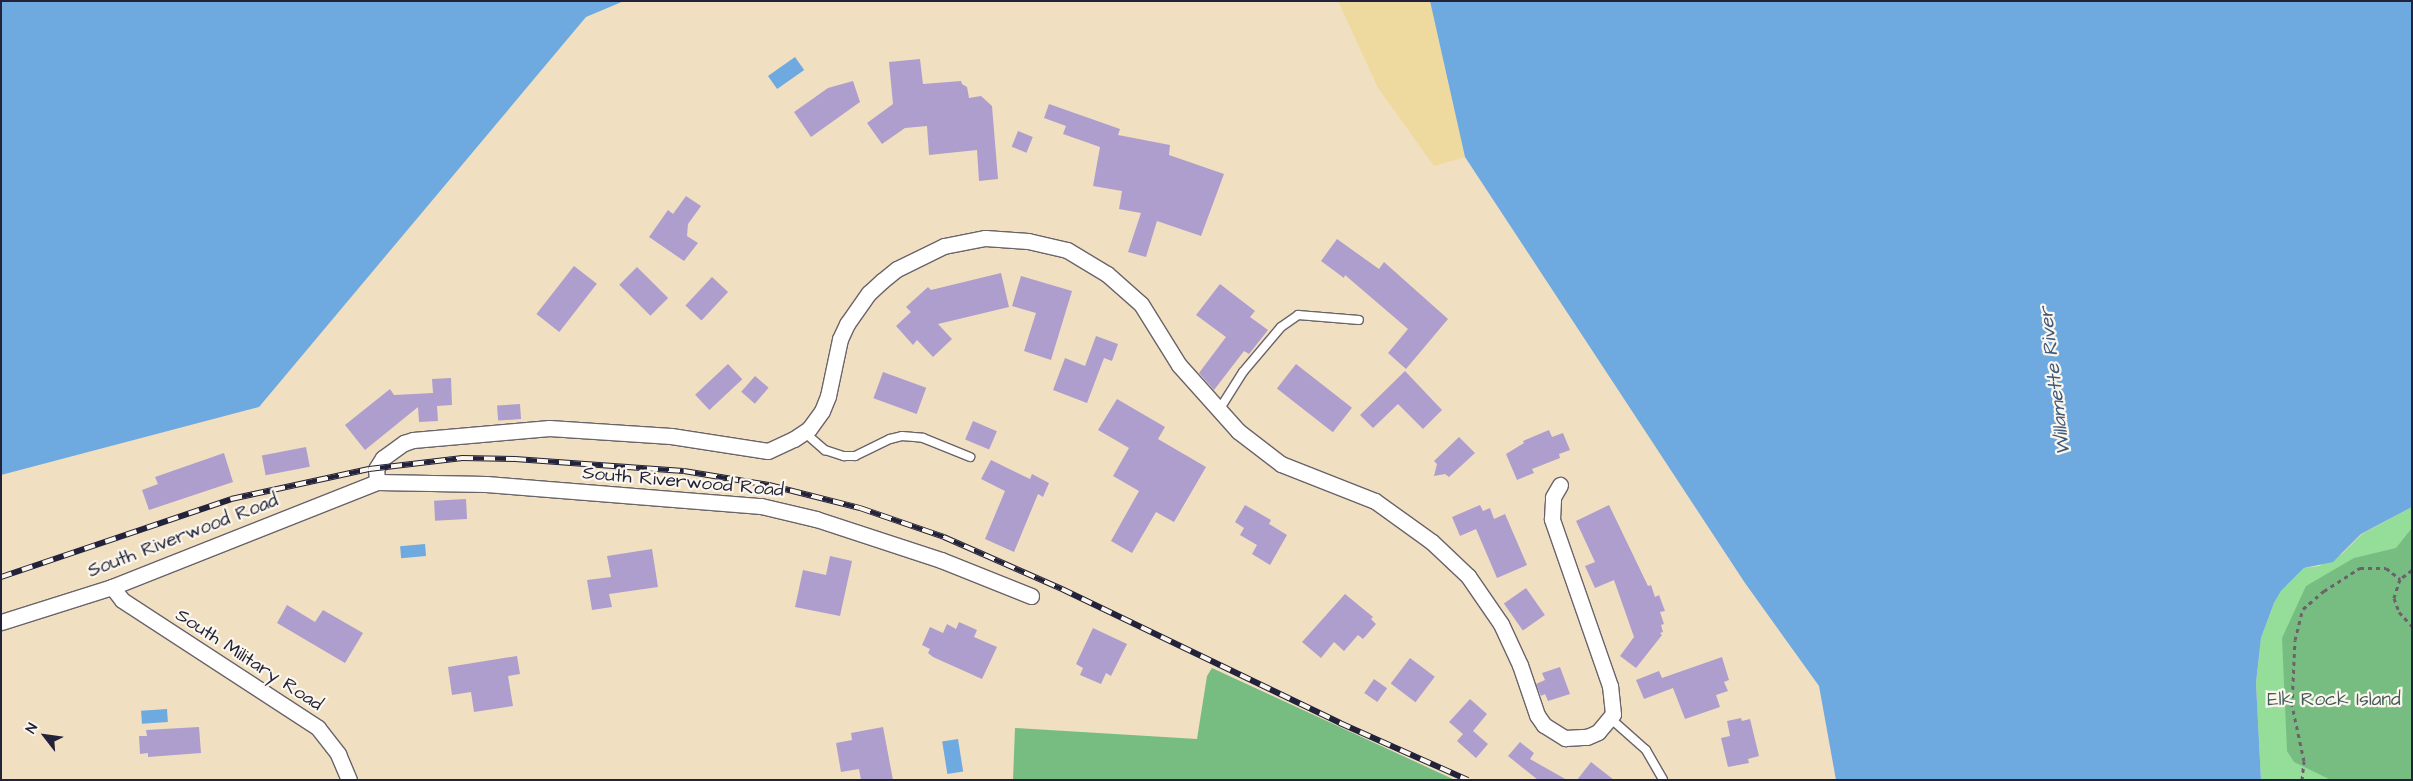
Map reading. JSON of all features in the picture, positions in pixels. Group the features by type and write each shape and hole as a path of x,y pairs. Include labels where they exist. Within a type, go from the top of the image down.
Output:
{"street":[{"name":"South Riverwood Road","path":"377,482 376,469 383,458 404,443 413,440 549,428 671,436 768,451 781,447 804,432 822,411 828,396 840,339 855,310 869,293 897,269 944,246 985,238 1028,241 1067,250 1107,274 1141,304 1179,365 1238,431 1282,464 1375,501 1432,542 1468,576 1501,624 1520,665 1536,715 1544,725 1565,738 1587,738 1598,732 1610,718"},
{"name":"South Riverwood Road","path":"1,622 112,587 377,482 486,484 761,506 816,519 941,560 1031,596"},
{"path":"1560,485 1553,497 1552,519 1610,686 1613,714 1610,718"},
{"name":"South Military Road","path":"112,587 122,600 318,728 338,754 349,780"}],"lane":[{"path":"1219,410 1243,372 1281,327 1298,315 1359,320"},
{"path":"804,432 825,450 844,456 856,456 890,439 902,436 923,438 970,457"},
{"path":"1610,718 1646,750 1663,780"}],"path":[{"path":"2302,780 2304,761 2292,705 2295,640 2303,609 2324,591 2360,568 2386,568 2400,578"},
{"path":"2412,570 2400,578 2394,598 2399,612 2412,626"}],"green space":[{"name":"Elk Rock Island","path":"2412,507 2412,780 2261,780 2256,683 2261,638 2274,603 2281,591 2304,568 2319,566 2342,554 2362,534"},
{"name":"Elk Rock Island","path":"2412,528 2412,780 2331,780 2294,762 2287,751 2282,638 2306,586 2354,558 2396,548"},
{"path":"1212,668 1455,780 1013,780 1015,728 1197,739 1207,676"}],"sand":[{"path":"1338,1 1430,1 1465,157 1434,166 1378,88"}],"water":[{"path":"1,1 624,1 586,17 259,407 1,475"},
{"name":"Willamette River","path":"1430,1 2412,1 2412,507 2361,534 2333,562 2304,568 2281,591 2274,603 2261,638 2256,683 2261,780 1836,780 1819,686 1745,583 1465,157"},
{"path":"795,57 804,70 777,89 768,76"},
{"path":"425,544 426,556 401,558 400,546"},
{"path":"167,709 168,722 142,724 141,711"},
{"path":"958,739 963,772 947,774 942,742"}],"building":[{"path":"920,59 923,84 961,81 967,87 969,98 981,96 992,106 998,179 979,181 977,150 929,155 927,126 905,128 882,144 867,123 893,104 889,62"},
{"path":"853,81 860,102 811,137 794,112 828,88"},
{"path":"1049,104 1120,129 1118,135 1170,145 1169,155 1224,174 1201,236 1157,221 1146,257 1128,252 1141,213 1119,209 1122,191 1093,186 1100,147 1063,134 1066,126 1044,118"},
{"path":"1018,131 1033,137 1026,153 1012,147"},
{"path":"686,196 701,206 688,224 687,236 698,243 684,261 649,237 668,210 673,214"},
{"path":"1337,239 1379,269 1384,262 1448,319 1406,369 1388,353 1408,329 1345,275 1344,278 1321,261"},
{"path":"574,266 597,284 559,332 536,314"},
{"path":"637,267 668,298 650,316 619,285"},
{"path":"1001,273 1009,307 938,324 952,339 933,357 917,340 913,345 896,326 911,312 906,307 928,287 931,290"},
{"path":"1021,276 1072,291 1051,360 1024,351 1036,313 1012,306"},
{"path":"712,277 728,292 701,321 685,306"},
{"path":"1220,284 1255,311 1250,317 1268,330 1249,354 1244,351 1214,390 1199,373 1226,337 1196,315"},
{"path":"1096,336 1118,344 1112,361 1104,358 1087,403 1053,390 1065,358 1085,366"},
{"path":"728,364 742,379 709,410 695,395"},
{"path":"1296,364 1352,408 1333,432 1277,388"},
{"path":"1405,371 1442,410 1423,429 1398,404 1373,428 1360,415"},
{"path":"883,372 926,388 917,414 873,398"},
{"path":"755,376 769,388 755,404 741,392"},
{"path":"451,378 452,405 437,406 438,421 419,422 418,407 365,450 345,425 390,389 394,395 433,393 432,379"},
{"path":"1117,399 1165,427 1158,439 1206,467 1174,522 1156,512 1132,553 1111,541 1139,491 1113,476 1129,448 1098,430"},
{"path":"520,404 521,419 498,421 497,406"},
{"path":"973,421 997,431 989,450 965,439"},
{"path":"1549,430 1552,437 1563,433 1570,450 1559,454 1560,458 1532,469 1534,473 1517,480 1506,454 1524,443 1523,441"},
{"path":"1459,437 1475,453 1449,477 1445,474 1434,476 1437,464 1434,461"},
{"path":"306,447 310,467 266,475 262,456"},
{"path":"224,453 233,482 149,510 142,490 158,484 155,477"},
{"path":"991,460 1030,479 1032,474 1049,483 1043,497 1038,494 1014,552 985,539 1005,491 981,479"},
{"path":"466,499 467,519 435,521 434,501"},
{"path":"1245,505 1271,520 1269,524 1287,535 1270,565 1252,554 1257,545 1240,535 1244,528 1235,522"},
{"path":"1480,505 1483,511 1490,508 1494,519 1505,514 1527,565 1497,578 1476,529 1460,536 1452,517"},
{"path":"1609,505 1648,586 1651,585 1655,597 1659,595 1665,611 1660,612 1664,624 1661,625 1663,632 1660,633 1662,635 1636,668 1620,656 1634,637 1614,580 1595,588 1585,566 1595,562 1576,521"},
{"path":"652,549 658,587 609,594 612,607 592,610 587,580 611,577 607,556"},
{"path":"830,556 852,561 840,616 795,607 803,570 826,575"},
{"path":"1526,588 1545,615 1523,631 1504,603"},
{"path":"1345,594 1373,617 1371,619 1376,624 1363,639 1358,635 1344,651 1334,642 1321,658 1302,642"},
{"path":"287,605 315,622 323,610 363,633 345,663 277,623"},
{"path":"959,622 977,630 974,637 997,647 982,679 933,657 928,653 930,649 922,645 930,627 943,633 947,624 956,629"},
{"path":"1093,628 1127,644 1111,676 1106,673 1101,684 1080,675 1083,668 1076,664"},
{"path":"517,656 520,674 508,676 513,706 474,712 471,692 452,695 448,667"},
{"path":"1722,657 1729,680 1724,682 1728,691 1716,695 1720,707 1685,719 1673,688 1644,699 1636,680 1659,671 1662,678"},
{"path":"1410,658 1435,677 1415,702 1391,684"},
{"path":"1560,667 1570,694 1548,701 1545,694 1541,696 1536,684 1545,680 1542,673"},
{"path":"1374,679 1387,688 1377,702 1364,693"},
{"path":"1470,699 1487,714 1473,731 1488,744 1476,758 1457,741 1463,734 1449,722"},
{"path":"1741,718 1742,721 1750,719 1759,756 1748,759 1749,763 1728,767 1721,738 1730,736 1727,721"},
{"path":"199,727 201,753 148,757 148,753 140,754 139,736 147,736 146,730"},
{"path":"883,727 893,780 861,780 859,769 841,772 836,743 852,740 851,733"},
{"path":"1520,742 1534,753 1530,759 1567,780 1538,780 1508,756"},
{"path":"1591,762 1614,780 1577,780"}],"railway":[{"path":"1,577 231,499 369,469 462,458 515,459 684,471 769,485 860,508 944,537 1062,589 1340,723 1468,780"}]}
